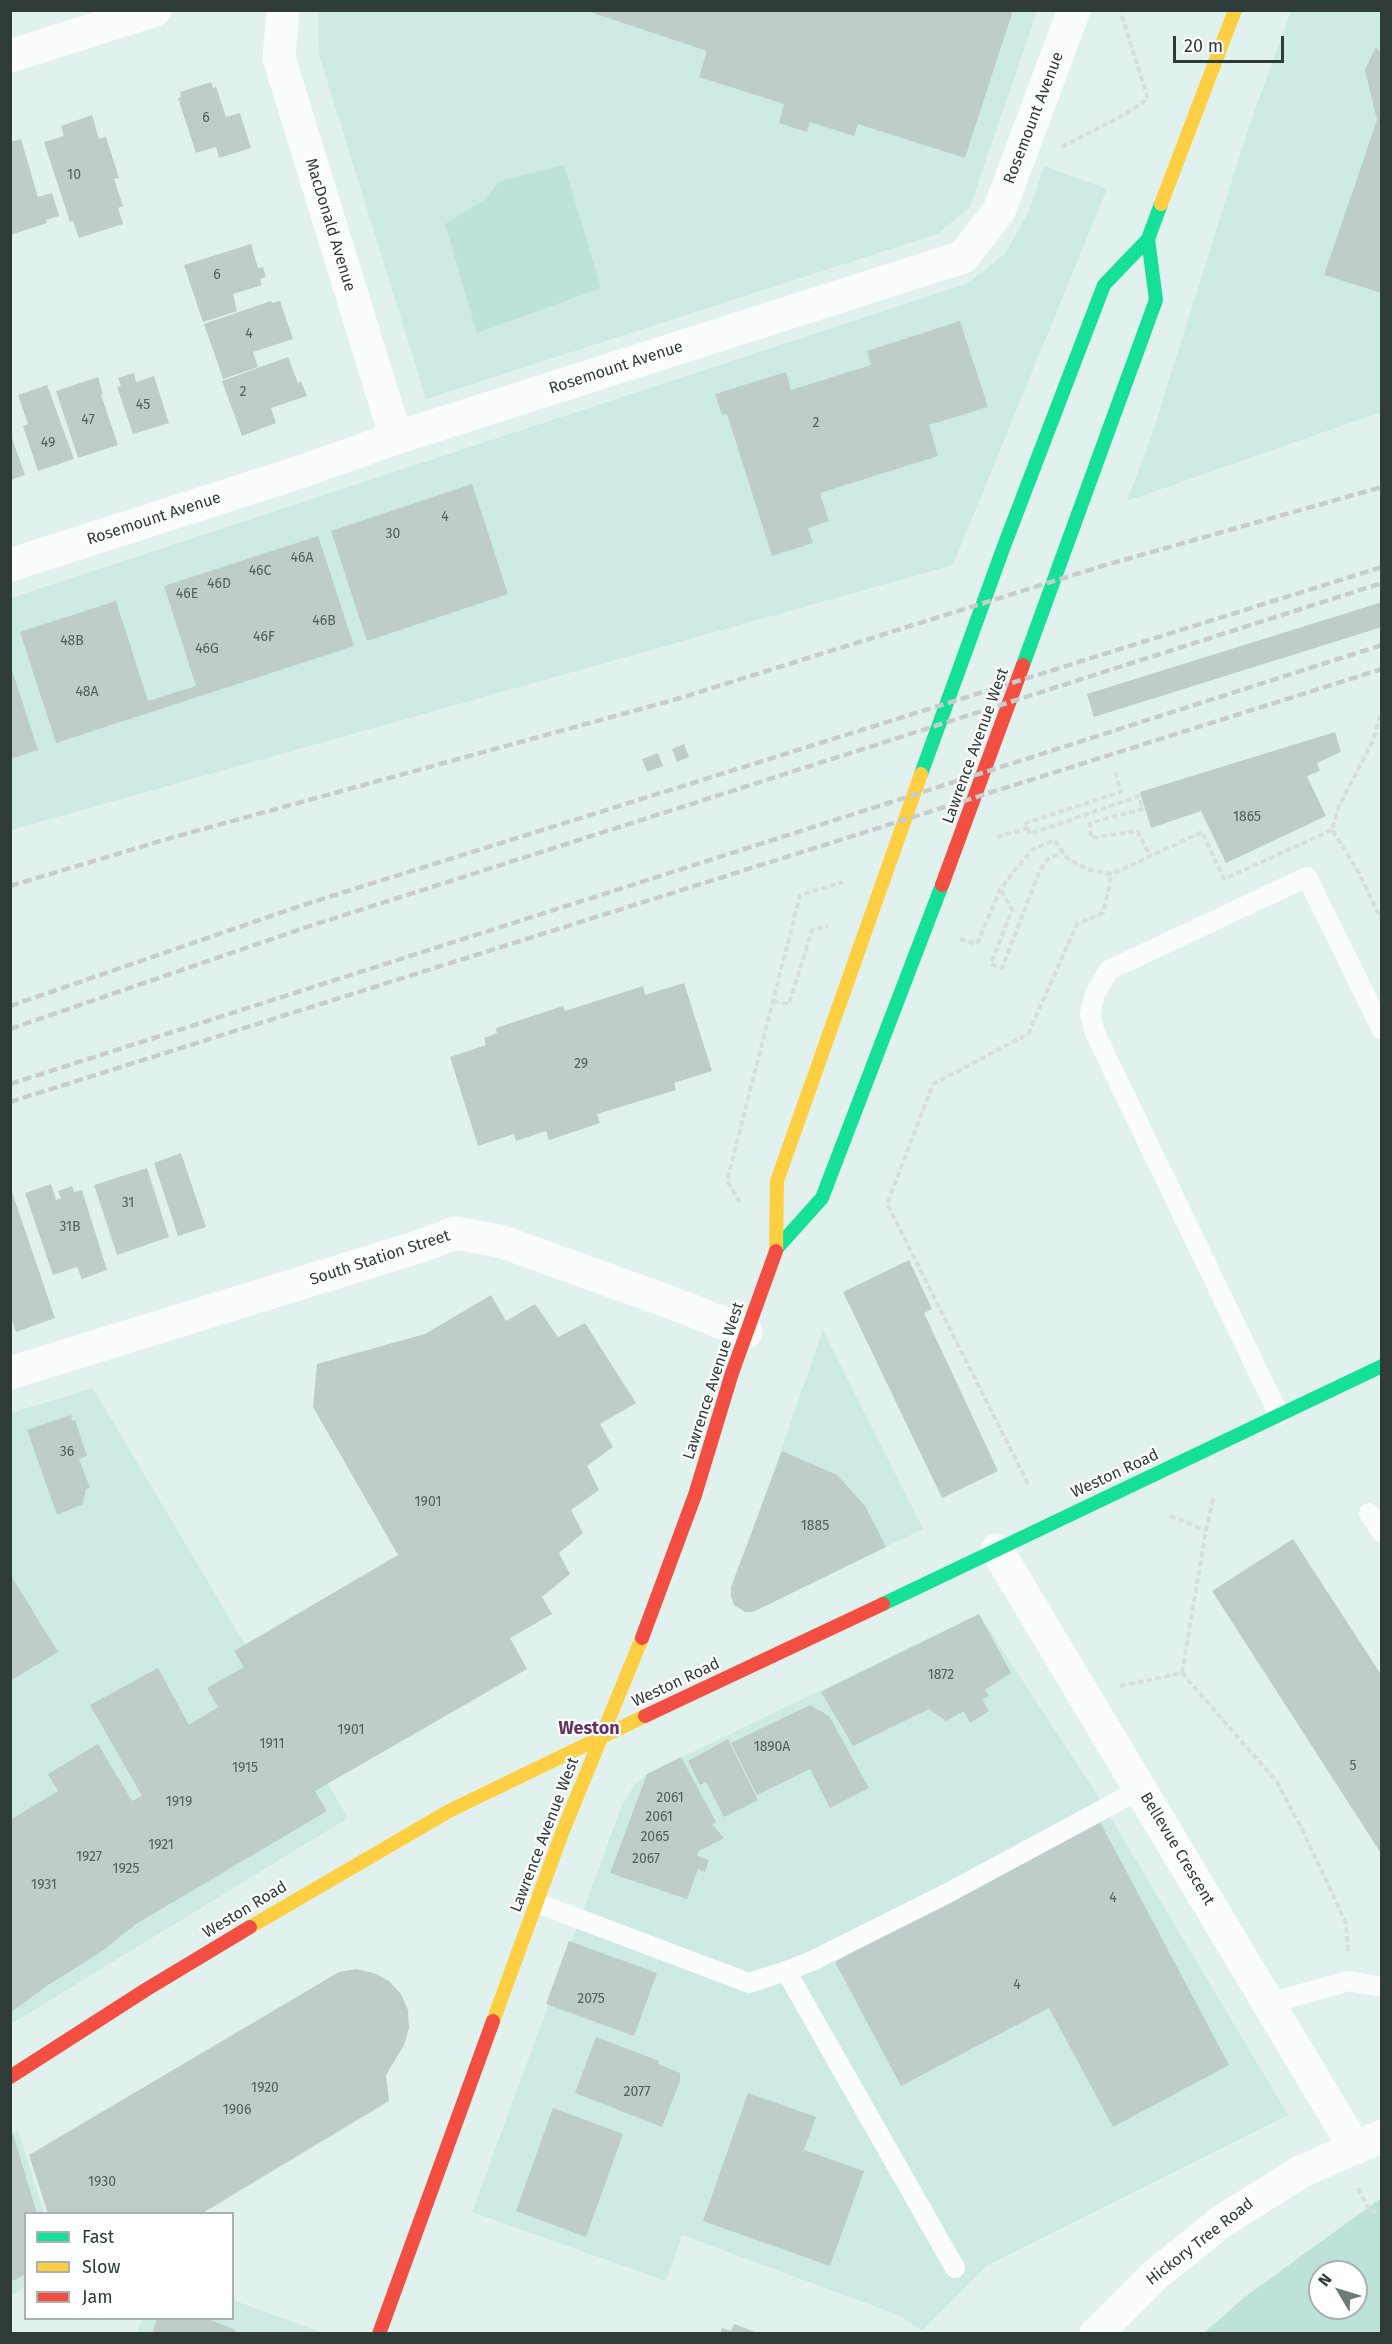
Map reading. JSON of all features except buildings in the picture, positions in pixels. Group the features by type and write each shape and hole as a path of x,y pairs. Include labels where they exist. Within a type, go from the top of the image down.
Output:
{"main road":[{"name":"Lawrence Avenue West","path":"379,2334 537,1903 646,1628 695,1495 746,1332 778,1246 777,1181 858,948 1004,546 1104,285 1148,239 1235,10"},
{"name":"Lawrence Avenue West","path":"778,1246 822,1198 915,956 1079,515 1156,300 1148,239"},
{"name":"Weston Road","path":"10,2077 147,1989 387,1846 494,1788 1382,1366"}],"street":[{"path":"10,56 155,10"},
{"name":"MacDonald Avenue","path":"283,10 279,58 396,438"},
{"name":"Rosemount Avenue","path":"10,565 297,473 396,438 963,257 999,211 1074,10"},
{"name":"South Station Street","path":"10,1373 421,1246 455,1233 500,1241 746,1332"},
{"name":"Bellevue Crescent","path":"998,1550 1269,2003 1368,2142"},
{"name":"Hickory Tree Road","path":"1096,2334 1155,2275 1221,2222 1302,2171 1368,2142"}],"lane":[{"path":"1279,1415 1194,1234 1095,1033 1090,1014 1095,994 1109,970 1307,877 1382,1030"},
{"path":"1369,1513 1382,1533"},
{"path":"537,1903 749,1983 812,1960 945,1894 1141,1789"},
{"path":"786,1971 955,2268"},
{"path":"1269,2003 1349,1981 1382,1987"}],"path":[{"path":"1056,150 1120,117 1148,99 1120,10"},
{"path":"1382,717 1379,717 1373,741 1339,806 1332,831 1358,871 1382,921"},
{"path":"1373,741 1382,738"},
{"path":"1115,772 1121,792 1026,823 1030,834 1139,796 1143,809 1090,823 1091,838 1137,831 1150,856"},
{"path":"1021,830 1028,828"},
{"path":"957,938 977,944 1000,890 1032,850 1054,840 1068,859 1090,870 1112,874 1202,832 1224,879 1332,831"},
{"path":"1000,890 1011,910 991,964 1002,968 1040,870 1048,859 1063,852"},
{"path":"1028,1484 887,1204 933,1084 1028,1034 1077,924 1103,913 1112,874"},
{"path":"740,1202 727,1181 800,895"},
{"path":"772,1001 789,1004 812,930 828,926"},
{"path":"1182,1673 1206,1530 1214,1497"},
{"path":"1170,1516 1206,1530"},
{"path":"1084,1694 1182,1673"},
{"path":"1182,1673 1277,1782 1303,1831 1346,1923 1349,1981"},
{"path":"1358,2188 1369,2210 1382,2213"}],"shaded area":[{"path":"318,11 1037,11 970,207 937,234 426,399 319,55"},
{"path":"1291,11 1381,11 1381,412 1127,501 1151,437 1249,126"},
{"path":"564,165 601,288 477,333 445,224 484,200 500,181"},
{"path":"1044,166 1107,189 953,565 11,830 11,598 966,284 1005,254 1029,211"},
{"path":"823,1330 923,1529 763,1606 735,1581"},
{"path":"93,1388 348,1818 11,2024 11,1413"},
{"path":"979,1614 1098,1796 1288,2115 988,2265 922,2331 901,2316 682,2235 666,2281 472,2212 622,1805 635,1784 647,1774"},
{"path":"18,2130 44,2212 24,2212 24,2288 11,2296 10,2134"},
{"path":"1381,2198 1381,2333 1204,2333 1246,2296"},
{"path":"234,2300 323,2333 137,2334 142,2320 234,2320"}],"railway":[{"path":"10,886 174,837 677,699 1102,566 1382,487"},
{"path":"10,1006 303,905 1382,567"},
{"path":"10,1029 310,926 1382,583"},
{"path":"10,1084 1382,645"},
{"path":"10,1102 1382,669"}],"traffic: fast":[{"path":"921,774 1004,546 1104,285 1148,239 1161,204"},
{"path":"1023,665 1156,300 1148,239"},
{"path":"778,1247 822,1198 942,885"},
{"path":"883,1604 1382,1366"}],"traffic: slow":[{"path":"1161,204 1235,10"},
{"path":"776,1251 777,1181 921,774"},
{"path":"493,2021 562,1833 642,1638"},
{"path":"250,1927 449,1811 645,1716"}],"traffic: jam":[{"path":"942,885 1023,665"},
{"path":"642,1638 695,1495 732,1373 776,1251"},
{"path":"645,1716 883,1604"},
{"path":"10,2077 147,1989 250,1927"},
{"path":"379,2334 493,2021"}],"district":[{"name":"Weston","path":"589,1729"}]}
